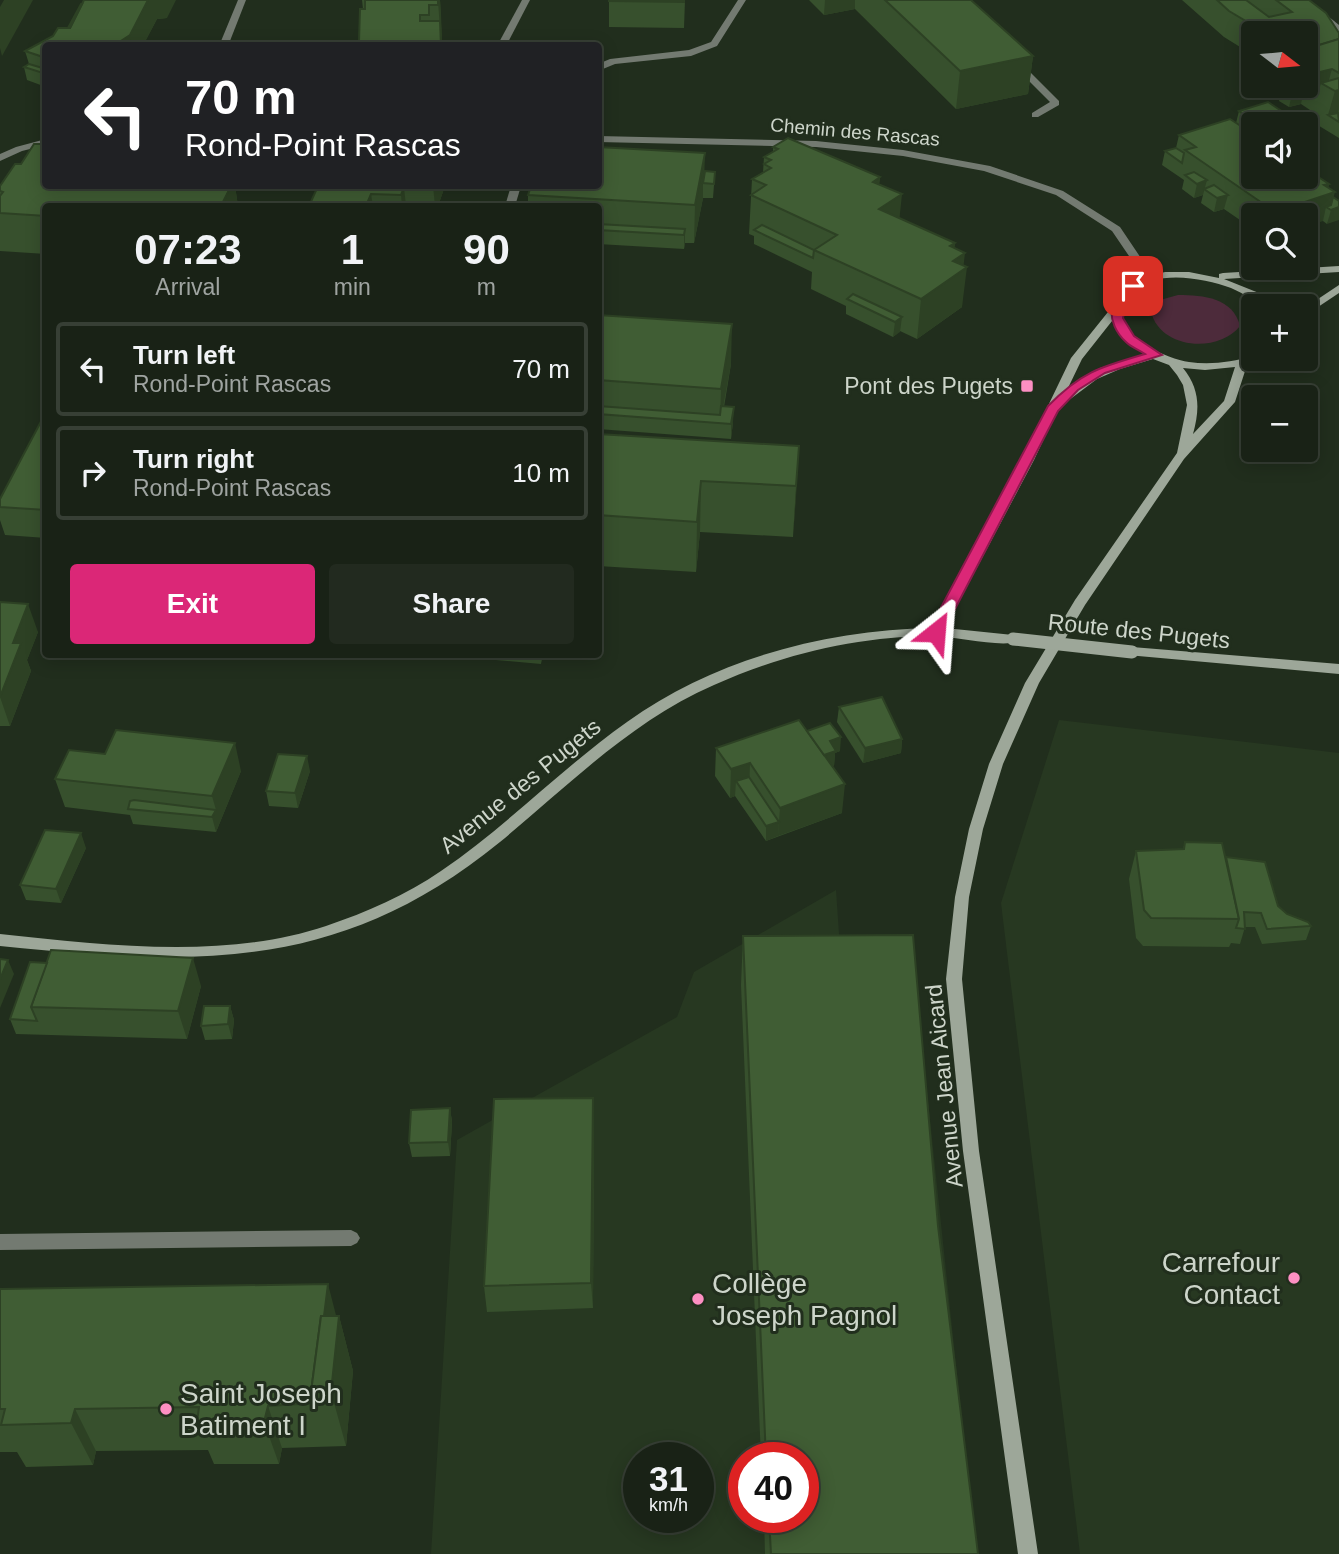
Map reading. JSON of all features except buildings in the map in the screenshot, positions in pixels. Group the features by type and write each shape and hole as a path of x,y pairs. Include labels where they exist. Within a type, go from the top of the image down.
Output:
{"street":[{"path":"225,42 242,0"},
{"path":"502,42 526,0"},
{"path":"602,66 613,61 691,53 714,44 742,0"},
{"path":"1303,0 1339,29"},
{"path":"1009,56 1056,103 1035,115"},
{"name":"Chemin des Rascas","path":"602,139 817,143 948,158 1046,189 1084,207 1114,227 1135,250 1150,279"},
{"path":"0,158 19,149 42,143"},
{"path":"936,632 1077,358 1116,309 1121,296 1133,286 1167,275 1208,277 1339,269"},
{"path":"1208,277 1253,294"},
{"path":"1318,303 1339,288"},
{"path":"1116,309 1116,318 1129,339 1155,355 1173,362 1208,367 1241,364"},
{"path":"1053,409 1073,387 1101,371 1155,355"},
{"name":"Avenue Jean Aicard","path":"1173,362 1192,387 1194,398 1193,414 1181,456"},
{"name":"Avenue Jean Aicard","path":"1028,1554 971,1151 954,979 962,897 976,829 996,764 1032,683 1080,603 1181,456 1229,402 1241,364"},
{"name":"Route des Pugets","path":"936,632 1339,669"},
{"name":"Avenue des Pugets","path":"0,940 152,951 229,949 298,940 368,917 439,880 482,849 642,718 699,685 756,663 820,646 882,634 936,632"},
{"path":"0,1242 351,1238"}],"shaded area":[{"path":"1178,295 1207,297 1224,304 1231,309 1240,326 1218,341 1204,344 1177,340 1156,324 1151,311 1160,300"},
{"path":"1059,720 1339,753 1339,1554 1080,1554 1001,903"},
{"name":"Collège Joseph Pagnol","path":"836,890 842,977 915,978 976,1554 431,1554 457,1140 677,1017 694,972"}],"place":[{"name":"Pont des Pugets","path":"1027,386"},
{"name":"Carrefour Contact","path":"1294,1278"},
{"name":"Collège Joseph Pagnol","path":"698,1299"},
{"name":"Saint Joseph Batiment I","path":"166,1409"}],"route":[{"path":"936,632 1053,409 1073,387 1101,371 1155,355 1129,339 1116,318 1121,296 1133,286"}]}
